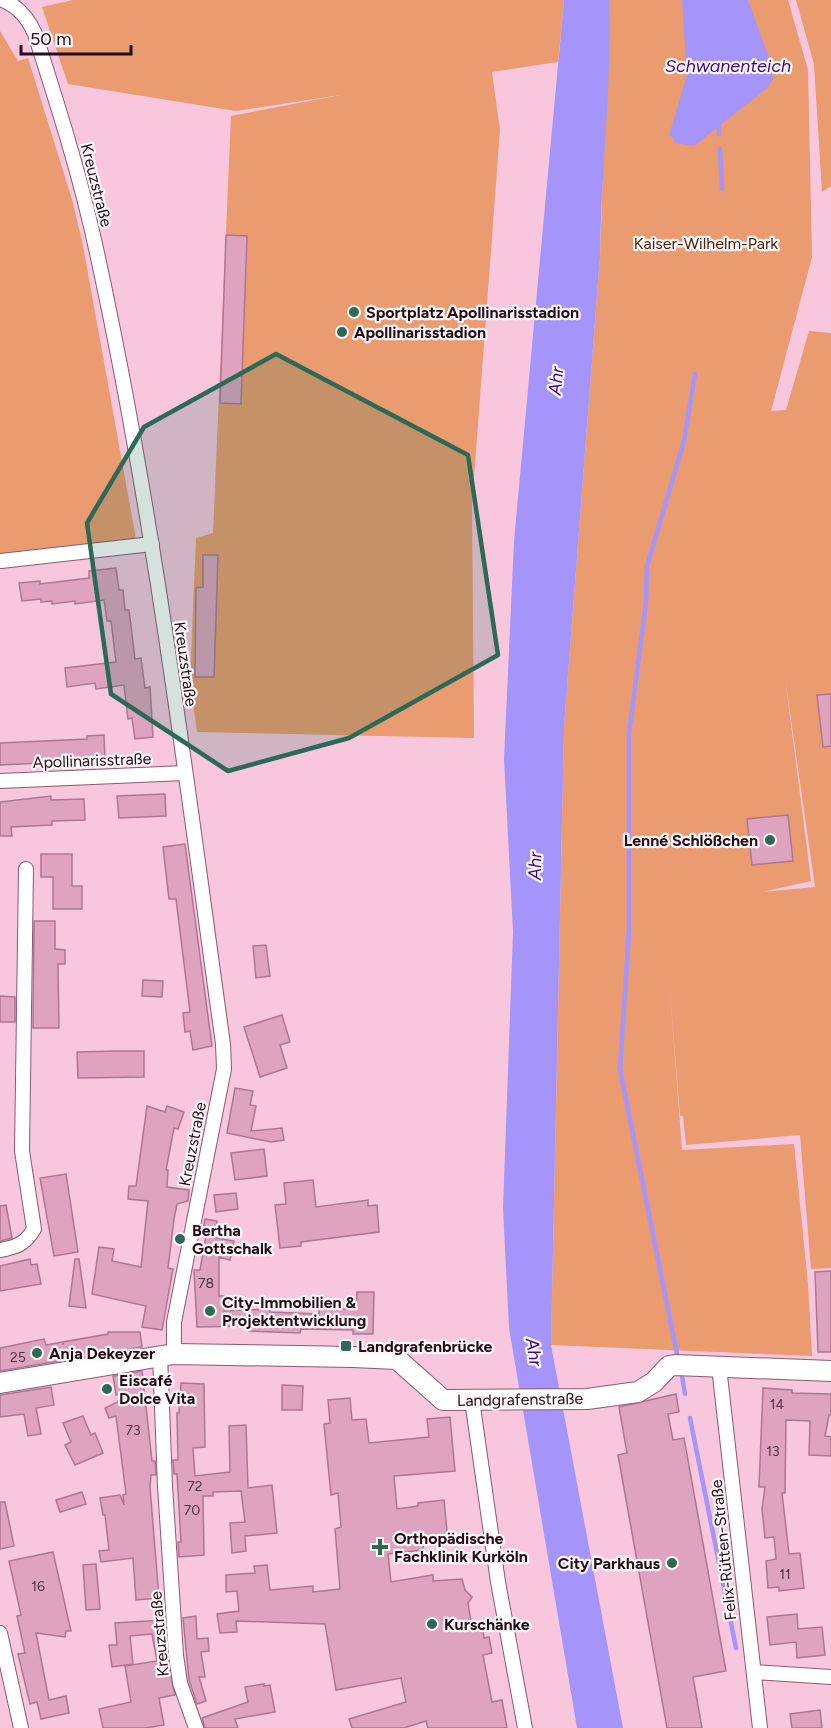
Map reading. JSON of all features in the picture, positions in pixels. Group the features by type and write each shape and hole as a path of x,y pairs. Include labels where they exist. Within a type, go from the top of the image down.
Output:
{"street":[{"name":"Kreuzstraße","path":"3,0 19,9 30,21 70,148 97,252 152,544 223,1044 224,1069 167,1355 165,1486 176,1655 180,1683 196,1728"},
{"path":"1,561 152,544"},
{"name":"Apollinarisstraße","path":"0,781 185,773"},
{"path":"0,1250 19,1246 27,1241 34,1229 22,1151 26,868"},
{"name":"Landgrafenstraße","path":"0,1383 167,1355 212,1353 398,1359 443,1400 587,1399 638,1392 654,1382 669,1366 679,1365 831,1371"},
{"name":"Felix-Rütten-Straße","path":"719,1367 760,1728"},
{"path":"472,1400 498,1582 525,1728"},
{"path":"0,1633 21,1728"},
{"path":"754,1672 831,1677"}],"highlighted area":[{"path":"276,354 468,455 498,655 349,738 228,771 111,694 87,523 144,427"}],"green space":[{"name":"Sportplatz Apollinarisstadion","path":"73,0 564,0 558,62 492,72 500,130 472,504 474,738 197,732 190,682 196,538 213,533 231,116 341,95 236,111 68,84 42,7"},
{"name":"Kaiser-Wilhelm-Park","path":"609,0 788,0 808,70 812,257 771,411 786,410 809,331 831,333 831,1268 811,1269 800,1135 686,1145 683,1116 680,1116 669,979 682,1150 794,1144 808,1284 812,1356 551,1345 564,727 600,256","holes":["785,677 815,887 762,892 811,881"]},
{"path":"796,0 831,0 831,186 822,192 814,64"},
{"path":"0,31 18,61 28,58 73,203 83,246 136,539 0,557"}],"water":[{"name":"Ahr","path":"564,0 609,0 610,32 600,256 564,727 551,1345 623,1728 577,1728 509,1328 503,1208 513,932 504,759 514,541"},
{"name":"Schwanenteich","path":"682,0 748,0 772,66 773,79 767,88 694,146 675,143 673,137 669,135 687,75"}],"building":[{"path":"226,235 247,236 241,404 220,403"},
{"path":"203,555 218,555 214,677 195,677 196,588 203,587"},
{"path":"116,568 119,590 123,590 125,610 129,610 135,659 141,658 145,688 150,687 153,737 135,739 132,718 128,719 124,685 96,689 95,683 67,687 65,668 116,662 111,621 107,621 104,600 75,604 75,601 52,604 52,601 41,602 41,599 22,601 19,583 40,581 40,584 89,578 89,571"},
{"path":"831,694 831,746 823,747 817,695"},
{"path":"104,735 105,760 0,765 0,743 87,739 87,736"},
{"path":"165,794 166,816 119,818 117,796"},
{"path":"51,796 51,800 84,799 85,820 52,821 52,825 11,827 12,836 0,836 0,802"},
{"name":"Lenné Schlößchen","path":"788,815 793,861 752,865 747,819"},
{"path":"185,844 212,1046 193,1050 190,1031 185,1032 183,1013 190,1012 176,899 169,899 163,847"},
{"path":"41,854 72,854 72,886 82,886 82,909 53,909 53,877 41,877"},
{"path":"34,921 55,921 55,949 65,950 65,964 58,964 59,1028 33,1028"},
{"path":"266,945 270,976 256,978 253,946"},
{"path":"143,980 163,981 162,997 142,996"},
{"path":"0,996 15,997 15,1022 0,1022"},
{"path":"282,1015 290,1042 280,1045 287,1068 260,1077 244,1027"},
{"path":"144,1051 144,1077 78,1078 77,1052"},
{"path":"235,1088 253,1091 250,1105 256,1106 251,1131 282,1128 284,1140 271,1142 227,1133"},
{"path":"147,1106 165,1112 167,1106 184,1112 178,1129 174,1128 166,1170 168,1170 167,1187 189,1190 188,1201 177,1204 168,1268 173,1269 162,1330 142,1327 146,1306 92,1294 99,1247 114,1249 112,1261 141,1267 148,1201 128,1199 129,1186 136,1186"},
{"path":"264,1149 267,1176 235,1180 231,1153"},
{"path":"66,1174 78,1252 54,1256 40,1178"},
{"path":"313,1180 316,1207 368,1200 368,1206 377,1205 379,1232 301,1242 301,1246 280,1248 275,1205 286,1204 284,1183"},
{"path":"236,1193 238,1209 216,1212 214,1195"},
{"path":"6,1205 12,1238 0,1241 0,1206"},
{"path":"205,1219 217,1221 215,1237 202,1235"},
{"path":"206,1236 234,1241 230,1260 219,1257 219,1296 224,1296 224,1311 270,1309 270,1312 319,1314 319,1309 356,1309 357,1292 374,1292 373,1334 353,1334 353,1330 301,1329 300,1333 249,1331 249,1326 197,1327 194,1270 200,1270"},
{"path":"30,1259 31,1265 37,1264 41,1284 0,1291 0,1266"},
{"path":"75,1259 79,1259 86,1308 69,1306"},
{"path":"831,1271 831,1352 818,1352 815,1272"},
{"path":"108,1332 140,1332 142,1347 0,1371 0,1348 44,1339 46,1345 108,1334"},
{"path":"142,1371 152,1461 155,1461 156,1475 151,1475 150,1487 159,1598 136,1600 133,1558 101,1562 99,1551 109,1550 105,1515 103,1515 100,1498 120,1495 124,1505 123,1495 126,1494 116,1416 109,1418 105,1408 126,1398 124,1393 116,1395 113,1376"},
{"path":"181,1383 204,1384 205,1447 193,1448 195,1476 230,1472 229,1426 246,1425 248,1488 272,1485 277,1533 245,1536 246,1551 232,1553 230,1523 245,1522 241,1491 213,1492 213,1496 203,1496 204,1555 179,1557 178,1542 181,1542 177,1474 174,1474 173,1460 178,1460 177,1413 179,1413"},
{"path":"282,1385 303,1386 302,1410 282,1410"},
{"path":"51,1387 54,1405 36,1408 41,1434 28,1436 24,1414 0,1417 0,1395"},
{"path":"763,1388 792,1390 792,1393 831,1394 831,1415 829,1415 825,1436 831,1437 831,1456 809,1455 810,1421 786,1420 785,1493 782,1493 789,1554 800,1553 804,1588 779,1591 779,1587 768,1588 766,1561 776,1559 774,1537 765,1538 762,1509 765,1487 759,1487"},
{"name":"City Parkhaus","path":"676,1394 679,1412 668,1414 673,1440 684,1438 726,1671 693,1677 702,1728 667,1728 618,1455 627,1453 619,1407"},
{"name":"Orthopädische Fachklinik Kurköln","path":"350,1398 352,1420 366,1419 369,1443 429,1437 427,1419 450,1417 455,1471 394,1476 397,1509 418,1506 418,1503 444,1500 448,1541 423,1543 423,1550 388,1554 391,1582 433,1575 433,1581 462,1579 465,1590 472,1597 468,1603 472,1628 482,1626 484,1638 489,1637 492,1653 483,1655 492,1702 502,1700 507,1728 428,1728 426,1721 404,1728 352,1728 349,1719 406,1702 401,1678 336,1690 325,1624 236,1621 237,1632 220,1633 217,1614 239,1611 237,1591 226,1592 226,1575 255,1573 254,1566 267,1565 270,1590 313,1586 313,1592 340,1589 335,1529 341,1527 338,1493 331,1495 324,1424 330,1423 328,1400"},
{"path":"83,1416 91,1435 95,1433 103,1453 75,1465 65,1445 71,1442 63,1423"},
{"path":"82,1492 86,1504 60,1512 56,1500"},
{"path":"0,1502 5,1502 14,1546 0,1549"},
{"path":"53,1552 71,1631 66,1631 65,1637 36,1633 49,1700 66,1696 69,1713 41,1719 37,1702 30,1704 18,1654 25,1653 17,1616 21,1615 9,1561"},
{"path":"96,1564 100,1609 86,1610 83,1565"},
{"path":"797,1614 798,1629 822,1627 825,1655 797,1658 796,1642 770,1645 767,1617"},
{"path":"196,1616 197,1639 208,1638 209,1651 201,1652 205,1677 199,1677 206,1701 197,1704 189,1680 183,1618"},
{"path":"165,1620 167,1656 175,1695 159,1698 164,1725 146,1728 103,1728 99,1709 131,1702 125,1666 157,1661 152,1634 130,1636 133,1664 112,1667 109,1645 117,1645 115,1623"},
{"path":"264,1684 264,1686 270,1685 275,1712 235,1719 238,1728 205,1728 202,1718 248,1702 245,1687"},
{"path":"820,1710 822,1728 792,1728 790,1714"}],"waterway":[{"path":"719,127 719,134"},
{"path":"720,149 722,189"},
{"path":"678,1359 620,1069 629,930 629,733 646,602 647,566 684,441 695,374"},
{"path":"681,1370 685,1394"},
{"path":"690,1418 736,1648"}],"place":[{"name":"Sportplatz Apollinarisstadion","path":"354,312"},
{"name":"Apollinarisstadion","path":"342,332"},
{"name":"Lenné Schlößchen","path":"770,840"},
{"name":"Bertha Gottschalk","path":"180,1239"},
{"name":"City-Immobilien & Projektentwicklung","path":"210,1311"},
{"name":"Landgrafenbrücke","path":"346,1346"},
{"name":"Anja Dekeyzer","path":"37,1353"},
{"name":"Eiscafé Dolce Vita","path":"107,1389"},
{"name":"Orthopädische Fachklinik Kurköln","path":"380,1547"},
{"name":"City Parkhaus","path":"672,1563"},
{"name":"Kurschänke","path":"432,1624"}]}
